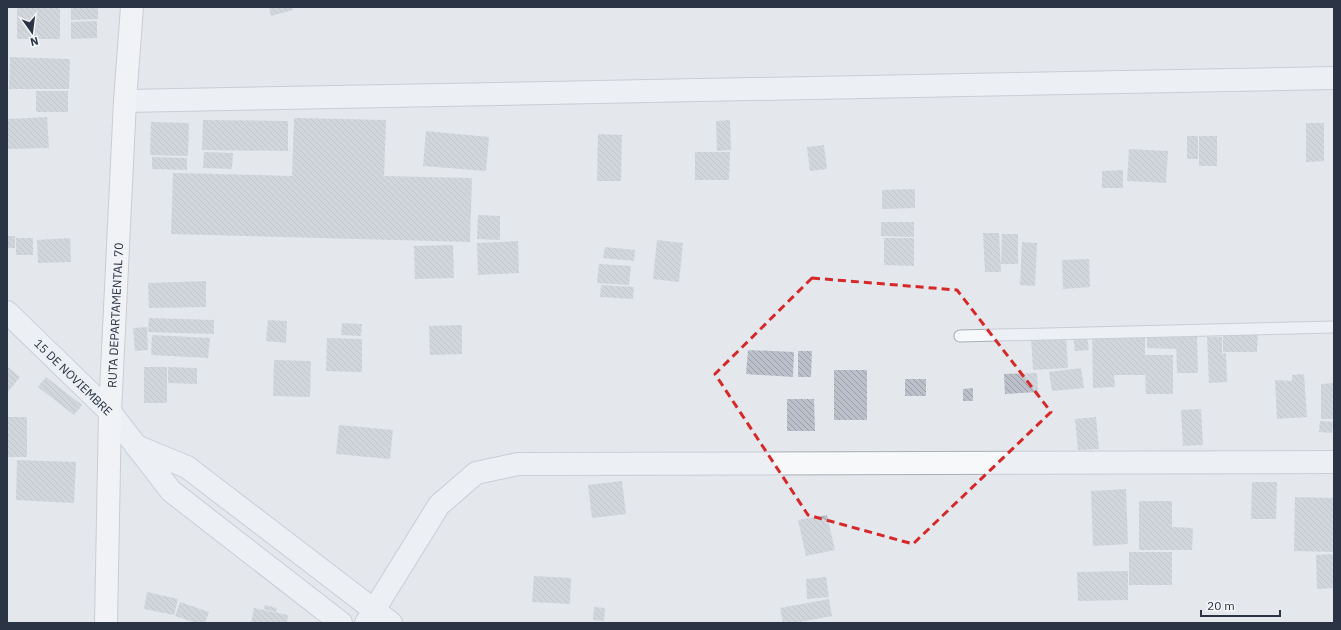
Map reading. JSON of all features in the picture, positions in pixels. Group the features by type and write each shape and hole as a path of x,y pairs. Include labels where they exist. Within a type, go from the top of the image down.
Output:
{"main road":[{"name":"RUTA DEPARTAMENTAL 70","path":"106,623 110,412 125,101 132,7"}],"street":[{"path":"125,101 1334,78"},
{"name":"15 DE NOVIEMBRE","path":"7,312 110,412 171,492 341,623"},
{"path":"135,446 187,467 377,619 439,505 476,472 518,464 1334,462"}],"lane":[{"path":"960,336 1334,326"}],"highlighted area":[{"path":"812,278 957,290 1051,412 913,544 808,515 715,374"}],"building":[{"path":"17,7 60,7 60,39 17,39"},
{"path":"71,7 98,7 98,19 71,20"},
{"path":"269,7 292,7 293,10 271,16"},
{"path":"97,21 97,38 71,39 71,22"},
{"path":"10,57 70,59 69,89 9,89"},
{"path":"36,91 68,91 68,112 36,112"},
{"path":"47,117 49,148 7,149 7,119"},
{"path":"294,118 386,120 384,176 472,178 470,242 171,234 173,173 292,176"},
{"path":"203,120 288,121 288,151 202,150"},
{"path":"730,120 731,150 717,151 716,121"},
{"path":"151,122 189,123 188,156 150,155"},
{"path":"1306,123 1324,123 1324,161 1306,162"},
{"path":"426,131 489,137 486,171 423,166"},
{"path":"598,134 622,135 621,181 597,181"},
{"path":"1187,136 1198,136 1198,159 1187,159"},
{"path":"1199,136 1217,136 1217,166 1199,166"},
{"path":"824,145 827,169 810,171 807,147"},
{"path":"1129,149 1168,151 1166,183 1127,181"},
{"path":"204,152 233,153 232,169 203,168"},
{"path":"695,152 730,152 729,180 695,180"},
{"path":"152,157 187,158 187,170 152,169"},
{"path":"1123,170 1123,188 1102,188 1102,171"},
{"path":"915,189 915,208 882,209 882,190"},
{"path":"478,215 500,216 500,240 477,239"},
{"path":"881,222 914,222 914,237 881,236"},
{"path":"983,233 999,233 1001,272 985,272"},
{"path":"1002,234 1018,234 1018,264 1001,264"},
{"path":"7,236 15,236 15,248 7,248"},
{"path":"16,238 33,238 33,255 16,255"},
{"path":"70,238 71,262 38,263 37,240"},
{"path":"884,238 914,238 914,266 884,265"},
{"path":"657,240 683,243 679,282 653,279"},
{"path":"518,241 519,273 478,275 477,243"},
{"path":"1022,242 1037,243 1035,286 1020,285"},
{"path":"453,245 454,278 415,279 414,246"},
{"path":"605,247 635,250 634,261 603,258"},
{"path":"1089,259 1090,287 1063,289 1062,260"},
{"path":"599,264 631,266 629,285 597,283"},
{"path":"206,281 206,307 149,308 148,283"},
{"path":"601,285 634,287 633,299 600,297"},
{"path":"149,318 214,320 214,334 148,332"},
{"path":"268,320 287,321 286,343 266,341"},
{"path":"342,323 362,324 361,336 341,335"},
{"path":"462,325 462,354 430,355 429,326"},
{"path":"147,327 148,350 135,351 133,328"},
{"path":"1223,333 1258,333 1257,352 1223,352"},
{"path":"1087,334 1089,350 1075,351 1073,335"},
{"path":"1092,334 1145,334 1145,355 1173,355 1173,394 1146,394 1145,375 1114,375 1115,387 1093,388"},
{"path":"152,335 210,338 208,358 151,355"},
{"path":"1197,335 1198,373 1177,373 1176,342 1176,349 1147,348 1147,336 1176,337"},
{"path":"1066,336 1068,368 1033,370 1031,338"},
{"path":"1207,337 1222,337 1222,354 1226,353 1227,382 1209,383"},
{"path":"327,338 362,339 362,372 326,371"},
{"path":"748,350 794,352 793,377 746,374"},
{"path":"798,351 812,351 811,377 798,377"},
{"path":"274,360 311,361 310,397 273,396"},
{"path":"8,367 20,377 7,393 7,369"},
{"path":"144,367 167,367 167,403 144,403"},
{"path":"168,367 197,368 197,384 168,383"},
{"path":"1081,368 1084,388 1052,391 1049,372"},
{"path":"834,370 867,370 867,420 834,420"},
{"path":"1037,373 1038,392 1005,394 1004,374"},
{"path":"1304,374 1307,417 1277,419 1275,380 1292,381 1292,375"},
{"path":"46,377 82,405 74,415 38,387"},
{"path":"905,379 926,379 926,396 905,396"},
{"path":"1334,383 1334,419 1321,419 1321,384"},
{"path":"973,388 973,401 963,401 963,389"},
{"path":"787,399 814,399 815,431 787,431"},
{"path":"1201,409 1203,445 1183,446 1181,410"},
{"path":"7,417 27,417 27,457 7,457"},
{"path":"1096,417 1099,449 1078,450 1075,419"},
{"path":"1320,421 1333,422 1332,433 1319,432"},
{"path":"339,425 393,430 390,459 336,454"},
{"path":"17,460 76,462 74,503 16,500"},
{"path":"622,481 626,514 592,518 588,485"},
{"path":"1252,482 1277,482 1276,519 1251,519"},
{"path":"1126,489 1128,544 1093,546 1091,491"},
{"path":"1295,497 1334,498 1334,552 1294,551"},
{"path":"1139,501 1172,501 1172,527 1193,528 1192,550 1139,550"},
{"path":"827,515 835,550 806,556 798,520"},
{"path":"1129,552 1172,552 1172,585 1129,585"},
{"path":"1334,554 1334,588 1317,589 1316,555"},
{"path":"1128,571 1128,600 1078,601 1077,572"},
{"path":"534,576 571,578 570,604 532,602"},
{"path":"826,577 829,597 807,599 806,579"},
{"path":"147,592 178,599 174,615 144,609"},
{"path":"829,599 832,616 794,623 783,623 780,608"},
{"path":"180,602 209,612 205,623 196,623 175,616"},
{"path":"265,605 277,608 276,612 264,609"},
{"path":"594,607 605,608 604,621 593,620"},
{"path":"254,608 288,615 287,623 251,623"}]}
